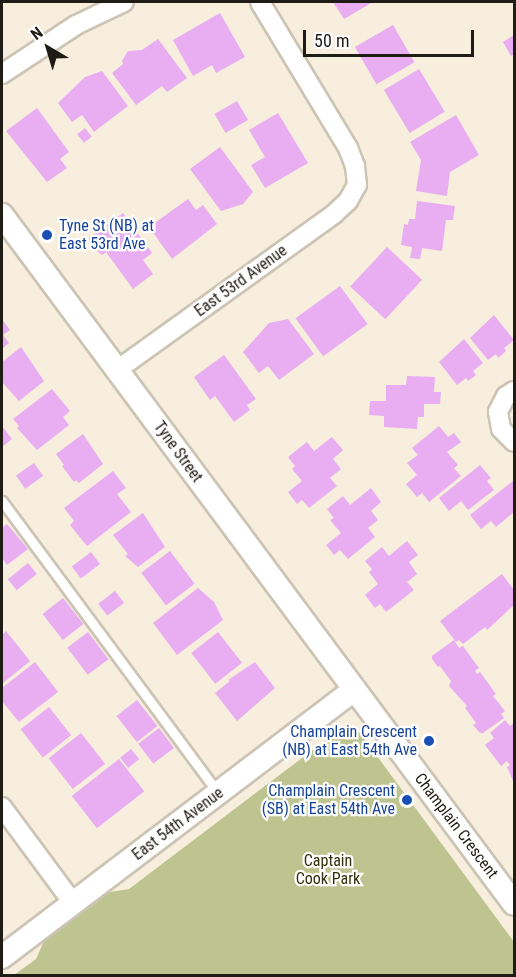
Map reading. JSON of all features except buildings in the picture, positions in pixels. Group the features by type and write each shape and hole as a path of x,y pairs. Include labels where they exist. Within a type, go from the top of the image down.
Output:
{"street":[{"path":"2,74 76,25 124,2"},
{"name":"East 53rd Avenue","path":"117,370 334,214 348,201 357,185 355,166 348,148 260,2"},
{"name":"Tyne Street","path":"2,215 354,690"},
{"path":"514,391 506,396 498,412 501,429 514,442"},
{"name":"East 54th Avenue","path":"2,957 354,690"},
{"name":"Champlain Crescent","path":"354,690 514,904"},
{"path":"2,807 73,903"}],"lane":[{"path":"2,501 218,793"}],"green space":[{"name":"Captain Cook Park","path":"343,727 360,733 514,942 514,975 14,975 36,959 44,941 110,892 129,889"}],"place":[{"name":"Tyne St (NB) at East 53rd Ave","path":"47,235"},
{"name":"Champlain Crescent (NB) at East 54th Ave","path":"429,741"},
{"name":"Champlain Crescent (SB) at East 54th Ave","path":"407,800"}]}
